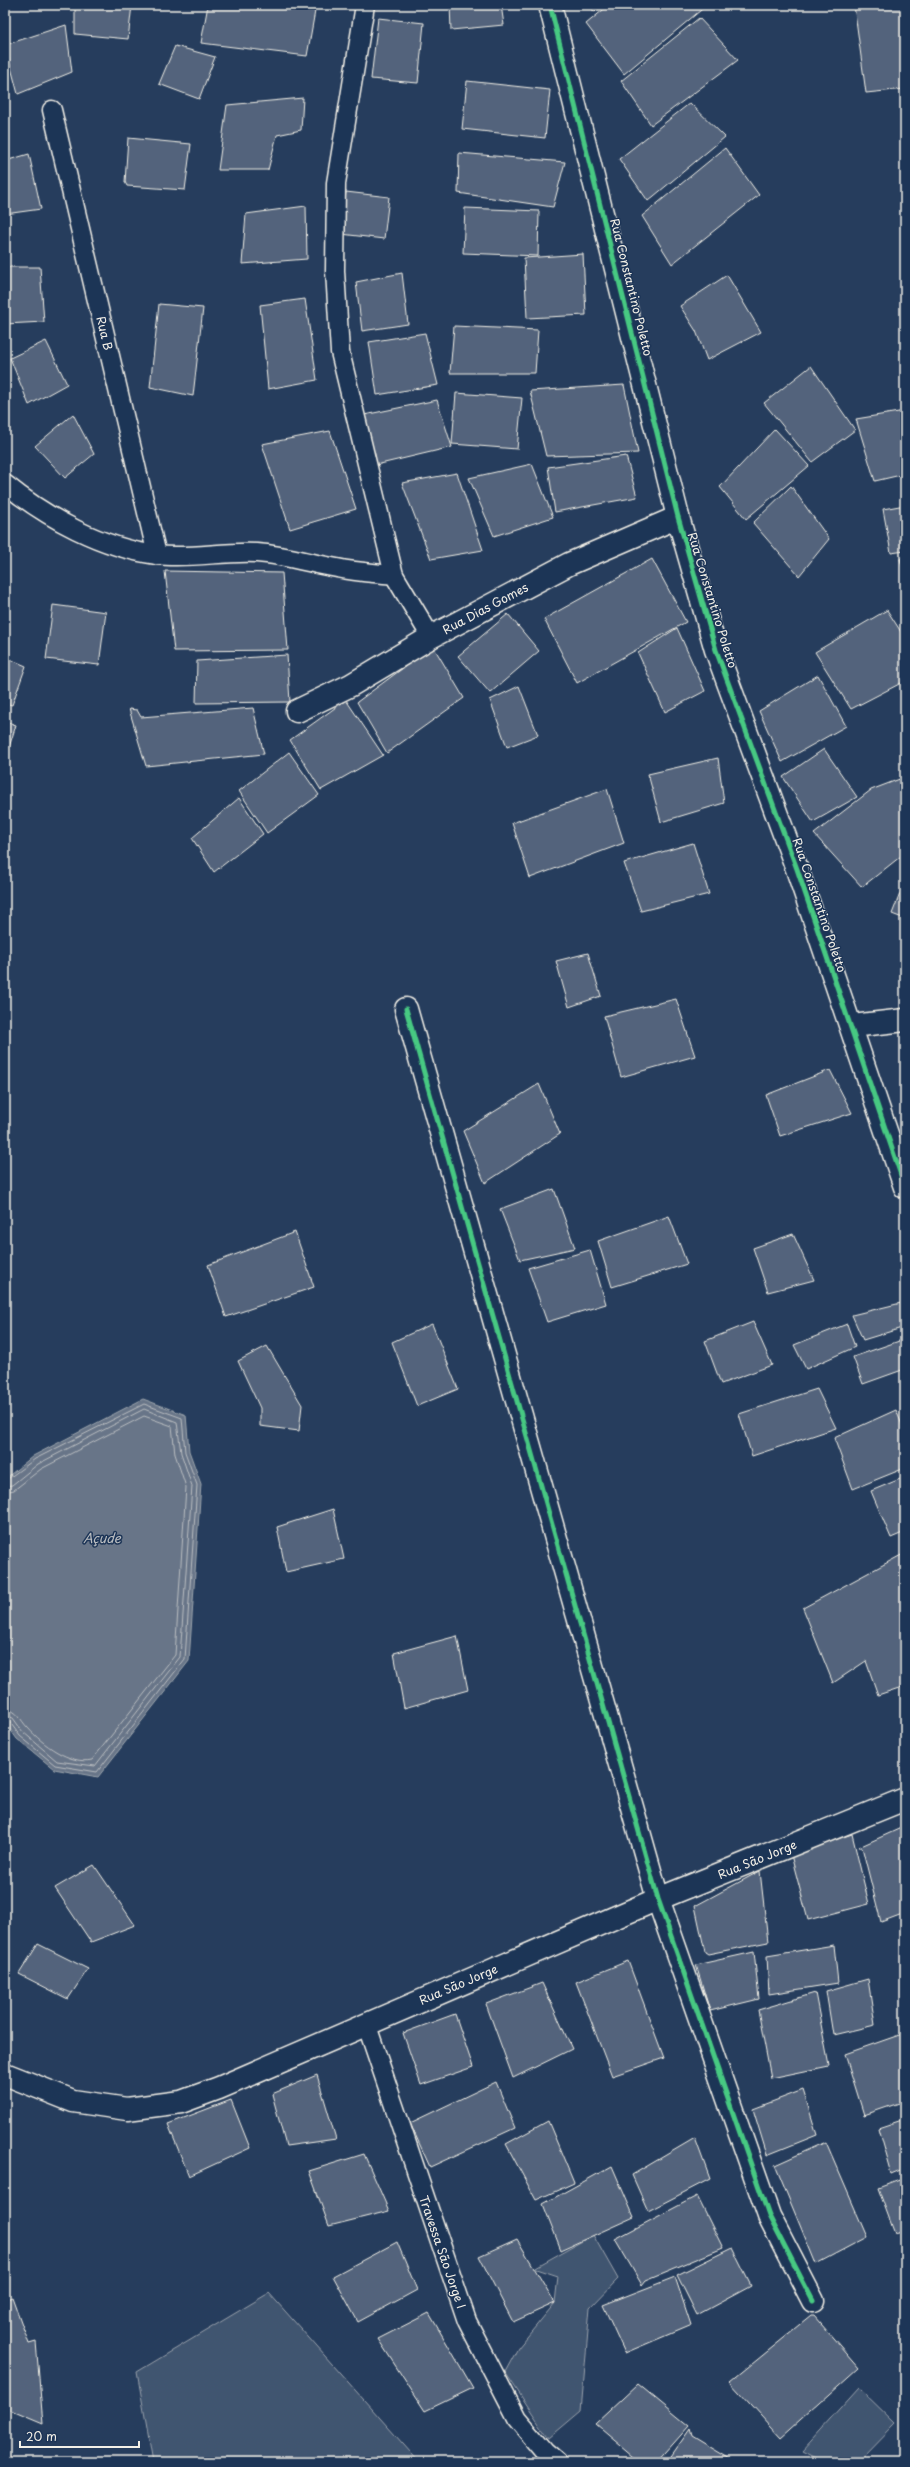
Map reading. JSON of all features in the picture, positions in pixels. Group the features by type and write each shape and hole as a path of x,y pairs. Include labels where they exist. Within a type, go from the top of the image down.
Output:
{"street":[{"name":"Rua Constantino Poletto","path":"550,5 678,516 716,650 797,869 852,1026 905,1187"},
{"name":"Rua Dias Gomes","path":"297,711 351,685 431,637 569,564 678,516"},
{"path":"406,1009 658,1900 769,2216 813,2301"},
{"path":"852,1026 905,1020"},
{"name":"Rua São Jorge","path":"5,2074 73,2101 127,2109 181,2102 219,2088 366,2023 658,1900 905,1799"}],"lane":[{"path":"364,5 336,183 335,271 340,352 394,575 431,637"},
{"name":"Rua B","path":"52,110 157,555"},
{"path":"5,484 23,499 76,530 123,547 157,555 256,553 295,558 338,569 394,575"},
{"name":"Travessa São Jorge I","path":"366,2023 467,2321 517,2418 545,2451 558,2462"}],"shaded area":[{"path":"593,2235 618,2279 590,2308 581,2411 549,2438 505,2372 518,2348 555,2303 558,2276 534,2268"},
{"path":"269,2293 419,2462 153,2462 137,2372"},
{"path":"859,2388 896,2424 859,2462 823,2462 802,2451"}],"water":[{"name":"Açude","path":"143,1399 186,1415 189,1451 201,1484 189,1661 98,1777 54,1769 17,1739 5,1722 5,1479 33,1456"}],"building":[{"path":"75,5 132,5 128,39 75,34"},
{"path":"208,5 290,5 315,11 307,56 201,43"},
{"path":"450,5 501,5 504,25 451,30"},
{"path":"590,5 602,5 594,12"},
{"path":"609,5 707,5 624,74 586,24"},
{"path":"854,5 905,5 905,89 866,93"},
{"path":"378,18 424,23 418,83 371,79"},
{"path":"699,18 738,60 651,125 621,81"},
{"path":"66,25 72,72 18,94 5,45"},
{"path":"175,46 215,57 199,99 159,84"},
{"path":"467,81 550,90 545,138 462,129"},
{"path":"303,98 301,130 277,135 268,170 218,170 227,105"},
{"path":"690,103 725,137 648,201 619,159"},
{"path":"128,138 191,144 185,190 127,186 125,182"},
{"path":"725,148 759,195 672,264 642,216"},
{"path":"459,153 565,162 553,207 458,193"},
{"path":"29,154 41,209 5,214 5,161"},
{"path":"346,192 389,197 384,239 341,234"},
{"path":"306,206 307,259 242,264 246,214"},
{"path":"465,208 539,211 538,256 463,253"},
{"path":"583,254 586,315 527,318 524,258"},
{"path":"5,267 40,267 44,322 5,324"},
{"path":"402,273 408,324 362,331 356,282"},
{"path":"727,275 761,332 707,360 696,331 680,306"},
{"path":"305,299 317,380 268,389 260,305"},
{"path":"159,304 203,308 193,396 150,387"},
{"path":"454,326 538,330 535,373 450,373"},
{"path":"425,333 438,385 377,395 369,342"},
{"path":"46,341 67,384 29,405 10,358"},
{"path":"811,366 855,430 812,462 764,403"},
{"path":"624,385 638,453 546,456 530,391"},
{"path":"456,393 522,398 517,449 452,444"},
{"path":"437,400 452,447 376,465 364,415"},
{"path":"905,411 905,474 875,481 856,419"},
{"path":"73,414 94,454 65,478 35,446"},
{"path":"775,429 809,466 746,519 720,487"},
{"path":"330,431 356,509 290,529 262,444"},
{"path":"626,456 637,497 555,512 548,467"},
{"path":"532,464 553,517 494,536 469,478"},
{"path":"457,473 483,550 431,559 402,483"},
{"path":"791,486 829,539 799,576 753,523"},
{"path":"905,505 905,551 891,553 883,509"},
{"path":"905,557 905,576 900,559"},
{"path":"652,559 686,622 577,683 544,619"},
{"path":"165,571 282,573 288,650 174,651"},
{"path":"53,605 106,612 99,665 46,659"},
{"path":"887,610 905,638 905,681 851,709 815,652"},
{"path":"508,614 539,651 490,693 458,656"},
{"path":"677,628 705,691 665,712 638,653"},
{"path":"433,646 464,698 387,753 357,702"},
{"path":"287,655 290,702 196,703 197,661"},
{"path":"5,657 26,666 12,705 5,703"},
{"path":"818,675 846,726 782,762 759,711"},
{"path":"519,686 538,735 507,747 490,700"},
{"path":"346,700 383,755 321,790 290,740"},
{"path":"253,708 264,754 146,766 129,709 137,710 141,717"},
{"path":"5,721 16,725 5,760"},
{"path":"824,749 857,797 813,822 783,777"},
{"path":"289,752 319,795 267,833 239,791"},
{"path":"718,758 724,803 661,822 648,774"},
{"path":"905,777 905,853 862,887 814,834 871,790"},
{"path":"607,789 624,843 530,878 512,823"},
{"path":"239,798 263,834 214,872 192,838"},
{"path":"693,843 709,894 641,911 624,863"},
{"path":"905,881 905,919 892,914"},
{"path":"588,953 601,996 569,1007 556,961"},
{"path":"676,999 695,1056 621,1077 604,1016"},
{"path":"830,1070 852,1113 780,1136 766,1095"},
{"path":"539,1084 560,1134 485,1183 463,1131"},
{"path":"554,1189 575,1248 520,1260 500,1209"},
{"path":"669,1216 687,1264 612,1287 598,1241"},
{"path":"295,1232 314,1287 226,1317 208,1265"},
{"path":"793,1234 814,1280 768,1292 753,1248"},
{"path":"590,1250 606,1304 547,1322 528,1268"},
{"path":"901,1303 905,1313 905,1327 863,1340 852,1315"},
{"path":"753,1322 772,1365 721,1384 705,1341"},
{"path":"432,1324 458,1389 417,1406 392,1342"},
{"path":"847,1324 855,1347 806,1369 794,1345"},
{"path":"905,1339 905,1369 863,1384 853,1357"},
{"path":"267,1346 302,1405 299,1431 260,1426 260,1408 238,1361"},
{"path":"817,1389 836,1428 752,1456 739,1414"},
{"path":"896,1410 905,1432 905,1468 853,1489 834,1438"},
{"path":"905,1477 905,1532 891,1538 871,1491"},
{"path":"333,1509 344,1559 286,1572 277,1527"},
{"path":"905,1553 905,1686 878,1695 866,1661 833,1683 803,1608"},
{"path":"457,1636 468,1690 404,1708 394,1653"},
{"path":"901,1828 905,1839 905,1913 881,1922 862,1847 859,1847"},
{"path":"852,1834 869,1904 808,1920 791,1855"},
{"path":"94,1865 135,1925 91,1942 55,1888"},
{"path":"760,1871 768,1942 708,1954 705,1952 695,1906"},
{"path":"38,1944 88,1969 68,1999 19,1974"},
{"path":"834,1945 838,1983 769,1994 767,1956"},
{"path":"754,1952 759,1999 710,2011 696,1965"},
{"path":"628,1961 664,2058 612,2076 576,1982"},
{"path":"868,1979 875,2025 833,2035 826,1991"},
{"path":"542,1983 572,2049 513,2078 486,2004"},
{"path":"815,1993 829,2066 771,2078 758,2010"},
{"path":"455,2014 473,2067 421,2085 403,2033"},
{"path":"905,2033 905,2101 864,2115 845,2054"},
{"path":"317,2075 336,2139 286,2146 272,2094"},
{"path":"496,2082 515,2128 430,2167 410,2123"},
{"path":"803,2090 817,2135 767,2155 753,2109"},
{"path":"231,2100 250,2148 189,2176 168,2124"},
{"path":"905,2119 905,2168 891,2174 878,2128"},
{"path":"548,2121 574,2183 536,2200 506,2144"},
{"path":"695,2138 710,2179 648,2211 632,2175"},
{"path":"826,2142 867,2237 816,2264 775,2165"},
{"path":"364,2154 389,2211 329,2226 309,2171"},
{"path":"612,2166 634,2217 561,2250 543,2204"},
{"path":"905,2178 905,2231 895,2234 878,2188"},
{"path":"697,2196 723,2248 646,2280 642,2285 615,2239"},
{"path":"517,2239 555,2303 513,2322 479,2256"},
{"path":"397,2242 417,2290 358,2322 333,2276"},
{"path":"732,2248 751,2286 697,2315 677,2275"},
{"path":"675,2277 691,2325 625,2353 603,2305"},
{"path":"12,2297 29,2344 36,2342 43,2424 5,2408 5,2300"},
{"path":"429,2313 473,2388 425,2411 378,2339"},
{"path":"811,2316 814,2316 859,2368 781,2438 730,2382"},
{"path":"638,2384 689,2426 657,2462 640,2462 595,2424"},
{"path":"690,2429 692,2436 735,2462 667,2462"}],"cycle path":[{"path":"550,5 678,517 716,650 797,869 905,1187"},
{"path":"406,1009 658,1899 769,2216 813,2301"}]}
